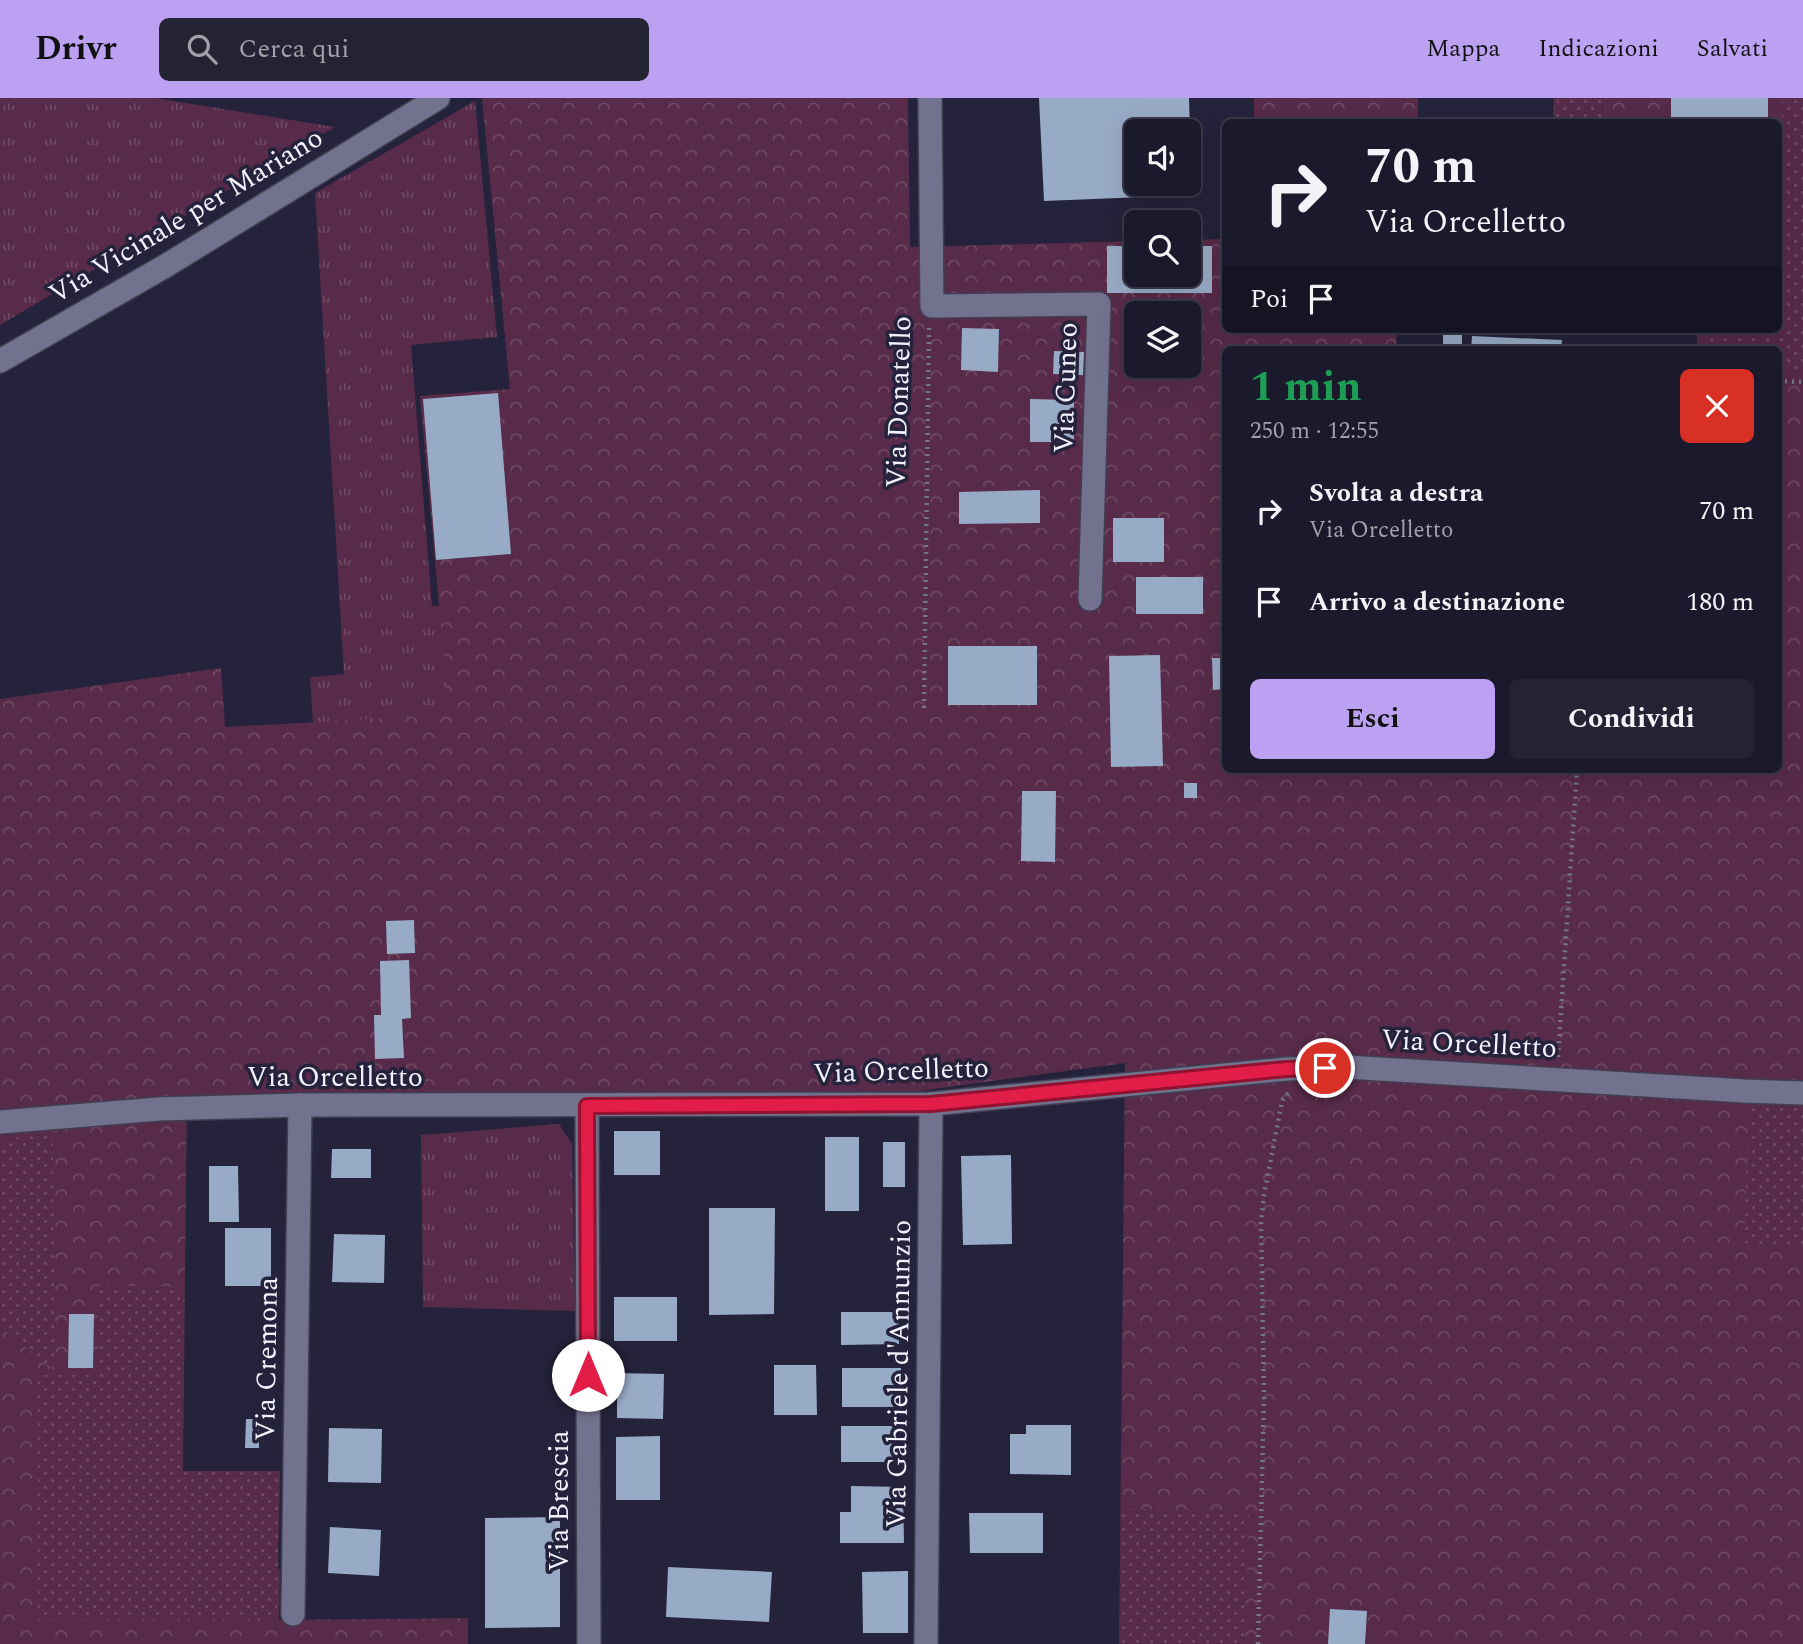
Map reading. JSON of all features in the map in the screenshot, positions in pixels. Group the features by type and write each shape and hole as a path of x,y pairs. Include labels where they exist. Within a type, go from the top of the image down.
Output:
{"street":[{"name":"Via Vicinale per Mariano","path":"0,361 167,265 438,98"},
{"name":"Via Donatello","path":"930,98 932,306"},
{"name":"Via Cuneo","path":"932,306 1099,304 1090,599"},
{"name":"Via Orcelletto","path":"0,1122 159,1109 300,1105 931,1104 1286,1069 1346,1067 1803,1093"},
{"name":"Via Gabriele d'Annunzio","path":"926,1644 931,1104"},
{"name":"Via Cremona","path":"293,1614 300,1105"},
{"name":"Via Brescia","path":"587,1106 589,1644"}],"path":[{"name":"Via Donatello","path":"924,708 928,334 932,306"},
{"path":"1782,381 1803,382"},
{"path":"1557,1079 1577,773"},
{"path":"1258,1644 1264,1396 1264,1195 1282,1101 1303,1069"}],"green space":[{"path":"0,98 155,98 335,127 0,325"},
{"path":"482,98 908,98 910,247 1124,241 1124,287 1201,287 1201,240 1222,239 1222,333 1397,333 1396,346 1222,346 1222,773 1782,773 1782,346 1697,346 1697,333 1782,333 1782,119 1553,119 1554,98 1803,98 1803,1644 1119,1644 1125,1063 919,1091 187,1096 182,1565 280,1569 279,1620 468,1618 468,1644 0,1644 0,699 221,668 225,727 449,715 420,396 510,389"},
{"path":"1254,98 1418,98 1418,119 1254,119"},
{"path":"1557,98 1606,98 1606,119 1556,119"},
{"path":"1782,98 1803,98 1803,370 1782,371 1782,346 1699,346 1700,333 1782,333"},
{"path":"475,101 497,337 411,345 432,606 526,600 326,915 310,677 344,674 315,193"},
{"path":"1749,1095 1803,1097 1803,1246 1744,1243"},
{"path":"559,1124 572,1144 575,1311 423,1307 421,1135"},
{"path":"53,1135 55,1371 5,1330 0,1329 0,1139"},
{"path":"99,1285 183,1287 183,1471 280,1471 277,1618 38,1620 38,1375 98,1375"},
{"path":"1122,1509 1249,1510 1245,1644 1120,1644"}],"building":[{"path":"1039,98 1189,98 1190,119 1124,119 1124,196 1168,196 1044,201"},
{"path":"1671,98 1768,98 1768,119 1671,119"},
{"path":"1107,246 1124,246 1124,287 1201,287 1201,246 1212,246 1212,293 1107,293"},
{"path":"962,328 999,329 998,372 961,370"},
{"path":"1443,334 1462,334 1462,346 1443,346"},
{"path":"1472,336 1562,340 1561,346 1471,346"},
{"path":"1054,351 1084,352 1083,375 1053,374"},
{"path":"498,393 511,554 436,560 423,399"},
{"path":"1030,399 1074,400 1074,442 1030,442"},
{"path":"1040,490 1040,523 959,524 959,492"},
{"path":"1113,518 1164,518 1164,562 1113,562"},
{"path":"1136,577 1203,577 1203,614 1136,614"},
{"path":"948,646 1037,646 1037,705 948,705"},
{"path":"1160,655 1163,766 1111,767 1109,656"},
{"path":"1212,658 1222,658 1222,689 1213,690"},
{"path":"1184,783 1197,783 1197,798 1184,798"},
{"path":"1022,791 1056,791 1055,862 1021,861"},
{"path":"414,920 415,953 387,954 386,921"},
{"path":"409,960 411,1018 402,1019 404,1058 375,1059 374,1015 381,1015 380,961"},
{"path":"614,1131 660,1131 660,1175 614,1175"},
{"path":"825,1137 859,1137 859,1211 825,1211"},
{"path":"883,1142 905,1142 905,1187 883,1187"},
{"path":"332,1149 371,1149 371,1178 331,1178"},
{"path":"1011,1155 1012,1244 963,1245 961,1156"},
{"path":"209,1166 238,1166 239,1222 209,1222"},
{"path":"709,1208 775,1208 774,1314 709,1315"},
{"path":"225,1228 271,1228 271,1286 225,1286"},
{"path":"334,1234 385,1235 384,1283 332,1282"},
{"path":"614,1297 677,1297 677,1341 614,1341"},
{"path":"841,1312 899,1312 899,1344 841,1345"},
{"path":"69,1314 94,1314 93,1368 68,1368"},
{"path":"774,1365 816,1365 817,1415 774,1415"},
{"path":"842,1368 901,1368 901,1407 842,1407"},
{"path":"617,1373 664,1374 663,1419 617,1418"},
{"path":"246,1419 259,1419 259,1448 245,1448"},
{"path":"1026,1425 1071,1425 1071,1475 1010,1474 1010,1434 1026,1434"},
{"path":"841,1426 903,1426 903,1462 841,1462"},
{"path":"329,1428 382,1429 381,1483 328,1482"},
{"path":"660,1436 660,1500 616,1500 616,1437"},
{"path":"851,1486 903,1487 904,1543 840,1543 840,1512 851,1512"},
{"path":"969,1513 1043,1513 1043,1553 970,1553"},
{"path":"560,1517 560,1627 485,1628 485,1518"},
{"path":"330,1527 381,1530 379,1576 328,1573"},
{"path":"668,1567 772,1572 769,1622 666,1617"},
{"path":"908,1571 908,1633 863,1633 862,1572"},
{"path":"1330,1609 1367,1611 1365,1644 1328,1644"}],"route":[{"path":"588,1375 587,1106 931,1104 1286,1069 1325,1068"}]}
